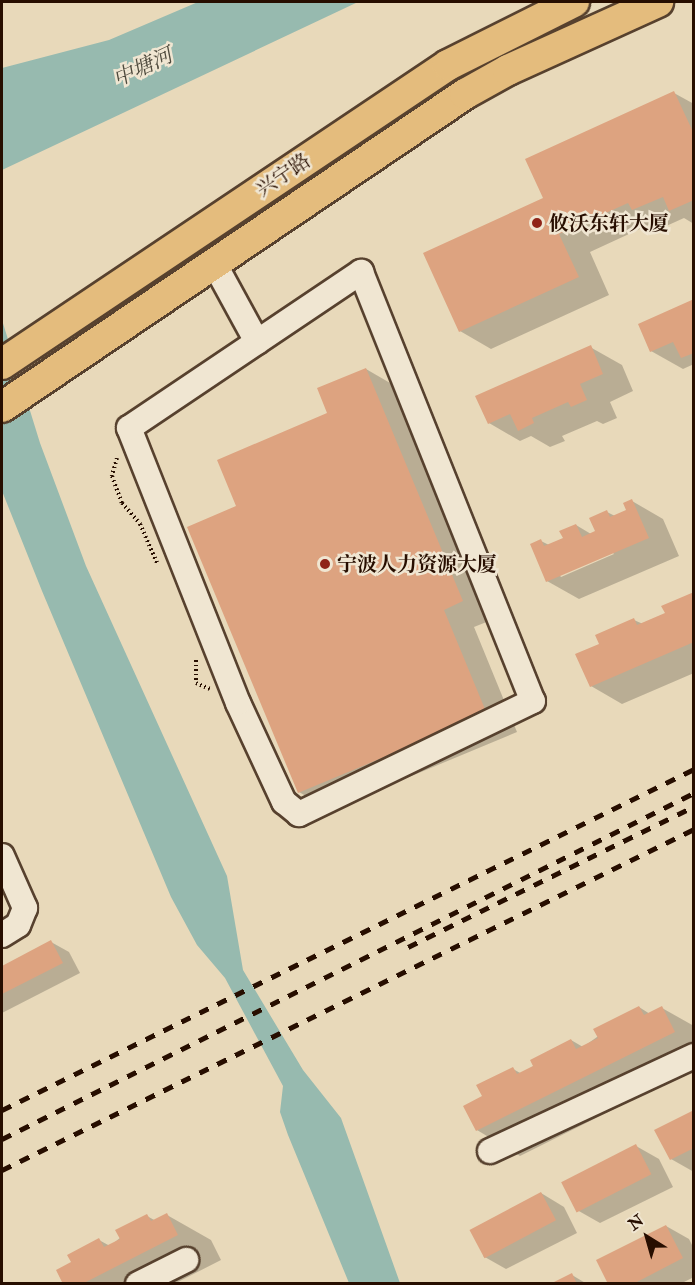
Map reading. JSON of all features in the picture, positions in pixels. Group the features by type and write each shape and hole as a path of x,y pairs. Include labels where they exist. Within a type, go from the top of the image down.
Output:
{"main road":[{"name":"兴宁路","path":"11,358 448,65 574,2"},
{"path":"2,407 465,94 507,70 658,2"}],"lane":[{"path":"214,263 256,342"},
{"path":"361,272 533,701 299,814 284,802 238,702 129,428 256,342 361,272"},
{"path":"2,856 25,908 18,925 2,935"},
{"path":"490,1151 693,1056"},
{"path":"138,1284 186,1260"}],"water":[{"name":"中塘河","path":"198,2 358,2 2,170 2,68 109,40"},
{"path":"2,320 40,443 86,566 227,876 243,970 303,1070 341,1118 400,1283 349,1283 280,1112 283,1086 225,978 197,945 171,897 42,591 2,491"}],"building":[{"name":"攸沃东轩大厦","path":"674,91 694,134 694,200 669,211 663,197 632,210 628,203 559,234 579,277 459,332 423,253 543,198 525,159"},
{"path":"694,299 694,353 681,358 673,342 650,352 638,324"},
{"path":"591,345 603,374 580,384 587,400 571,407 568,402 532,418 534,423 518,431 510,414 488,424 475,396"},
{"name":"宁波人力资源大厦","path":"366,368 463,601 444,610 487,714 298,793 187,527 236,506 217,460 327,413 317,388"},
{"path":"632,499 649,538 546,582 530,544 541,539 544,546 563,538 559,531 576,524 582,537 595,531 589,518 607,510 610,517 626,510 623,503"},
{"path":"694,592 694,642 590,687 575,654 599,644 595,635 634,618 637,625 665,613 661,606"},
{"path":"51,940 63,963 2,994 2,966"},
{"path":"639,1006 644,1015 662,1006 675,1032 476,1131 463,1106 482,1096 476,1085 513,1067 517,1074 533,1066 530,1060 571,1039 576,1049 598,1038 593,1029"},
{"path":"694,1110 694,1148 670,1160 654,1130"},
{"path":"636,1144 651,1174 577,1212 561,1182"},
{"path":"541,1192 556,1220 485,1258 469,1230"},
{"path":"167,1213 178,1235 82,1284 63,1284 56,1270 71,1262 67,1255 99,1238 104,1247 120,1239 115,1230 147,1214 151,1221"},
{"path":"666,1225 683,1258 633,1284 608,1284 596,1260"},
{"path":"572,1273 577,1284 550,1284"}],"railway":[{"path":"2,1110 694,769"},
{"path":"2,1139 694,793"},
{"path":"408,947 694,806"},
{"path":"2,1170 694,829"}],"place":[{"name":"攸沃东轩大厦","path":"537,223"},
{"name":"宁波人力资源大厦","path":"325,564"}]}
